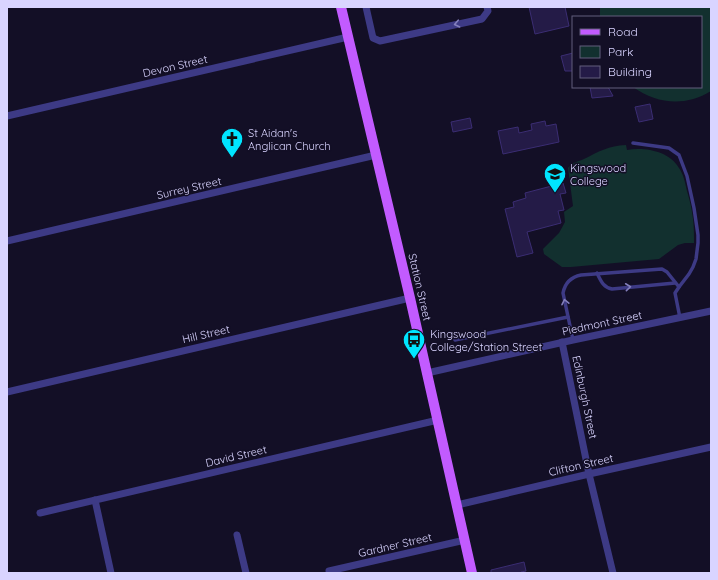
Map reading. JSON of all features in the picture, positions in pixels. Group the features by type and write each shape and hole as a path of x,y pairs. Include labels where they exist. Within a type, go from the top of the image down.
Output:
{"main road":[{"name":"Station Street","path":"341,7 410,298 472,573"}],"street":[{"path":"366,7 373,38 380,41 482,19 488,11 487,7"},
{"name":"Devon Street","path":"7,116 348,37"},
{"name":"Surrey Street","path":"7,242 376,156"},
{"name":"Hill Street","path":"7,392 410,298"},
{"name":"Piedmont Street","path":"427,373 562,342 711,311"},
{"name":"Edinburgh Street","path":"562,342 589,474 613,573"},
{"name":"David Street","path":"40,513 438,420"},
{"name":"Clifton Street","path":"457,505 711,447"},
{"path":"95,500 111,573"},
{"path":"238,535 246,573"},
{"name":"Gardner Street","path":"329,571 465,540"}],"lane":[{"path":"633,143 669,148 679,154 687,176 694,208 698,243 696,259 693,267 675,293 680,318"},
{"path":"573,340 563,293 565,285 571,278 581,274 658,269 667,272 679,287"},
{"path":"598,273 600,281 606,287 612,289 675,283"},
{"path":"455,340 568,317"}],"green space":[{"path":"600,7 711,7 711,91 691,100 671,101 652,97 634,88 702,88 702,16 600,16"},
{"path":"626,145 627,150 649,150 663,154 675,162 682,173 691,207 694,224 694,243 678,245 659,259 562,267 544,254 543,249 559,233 565,222 564,212 573,206 568,168 573,163 604,149"}],"building":[{"path":"529,7 565,7 569,26 535,34"},
{"path":"572,53 572,71 565,71 561,56"},
{"path":"590,88 609,88 613,96 592,98"},
{"path":"650,104 653,119 639,122 635,107"},
{"path":"470,118 472,128 453,132 451,122"},
{"path":"545,121 546,126 556,124 559,142 503,154 498,131 518,127 519,133 532,130 531,124"},
{"path":"563,183 566,193 560,194 564,210 558,211 561,223 527,232 533,253 517,257 505,209 514,207 513,202 526,198 525,193"},
{"path":"524,562 526,571 521,573 491,573 491,570"}],"place":[{"name":"St Aidan's Anglican Church","path":"232,158"},
{"name":"Kingswood College","path":"555,194"},
{"name":"Kingswood College/Station Street","path":"414,360"}]}
